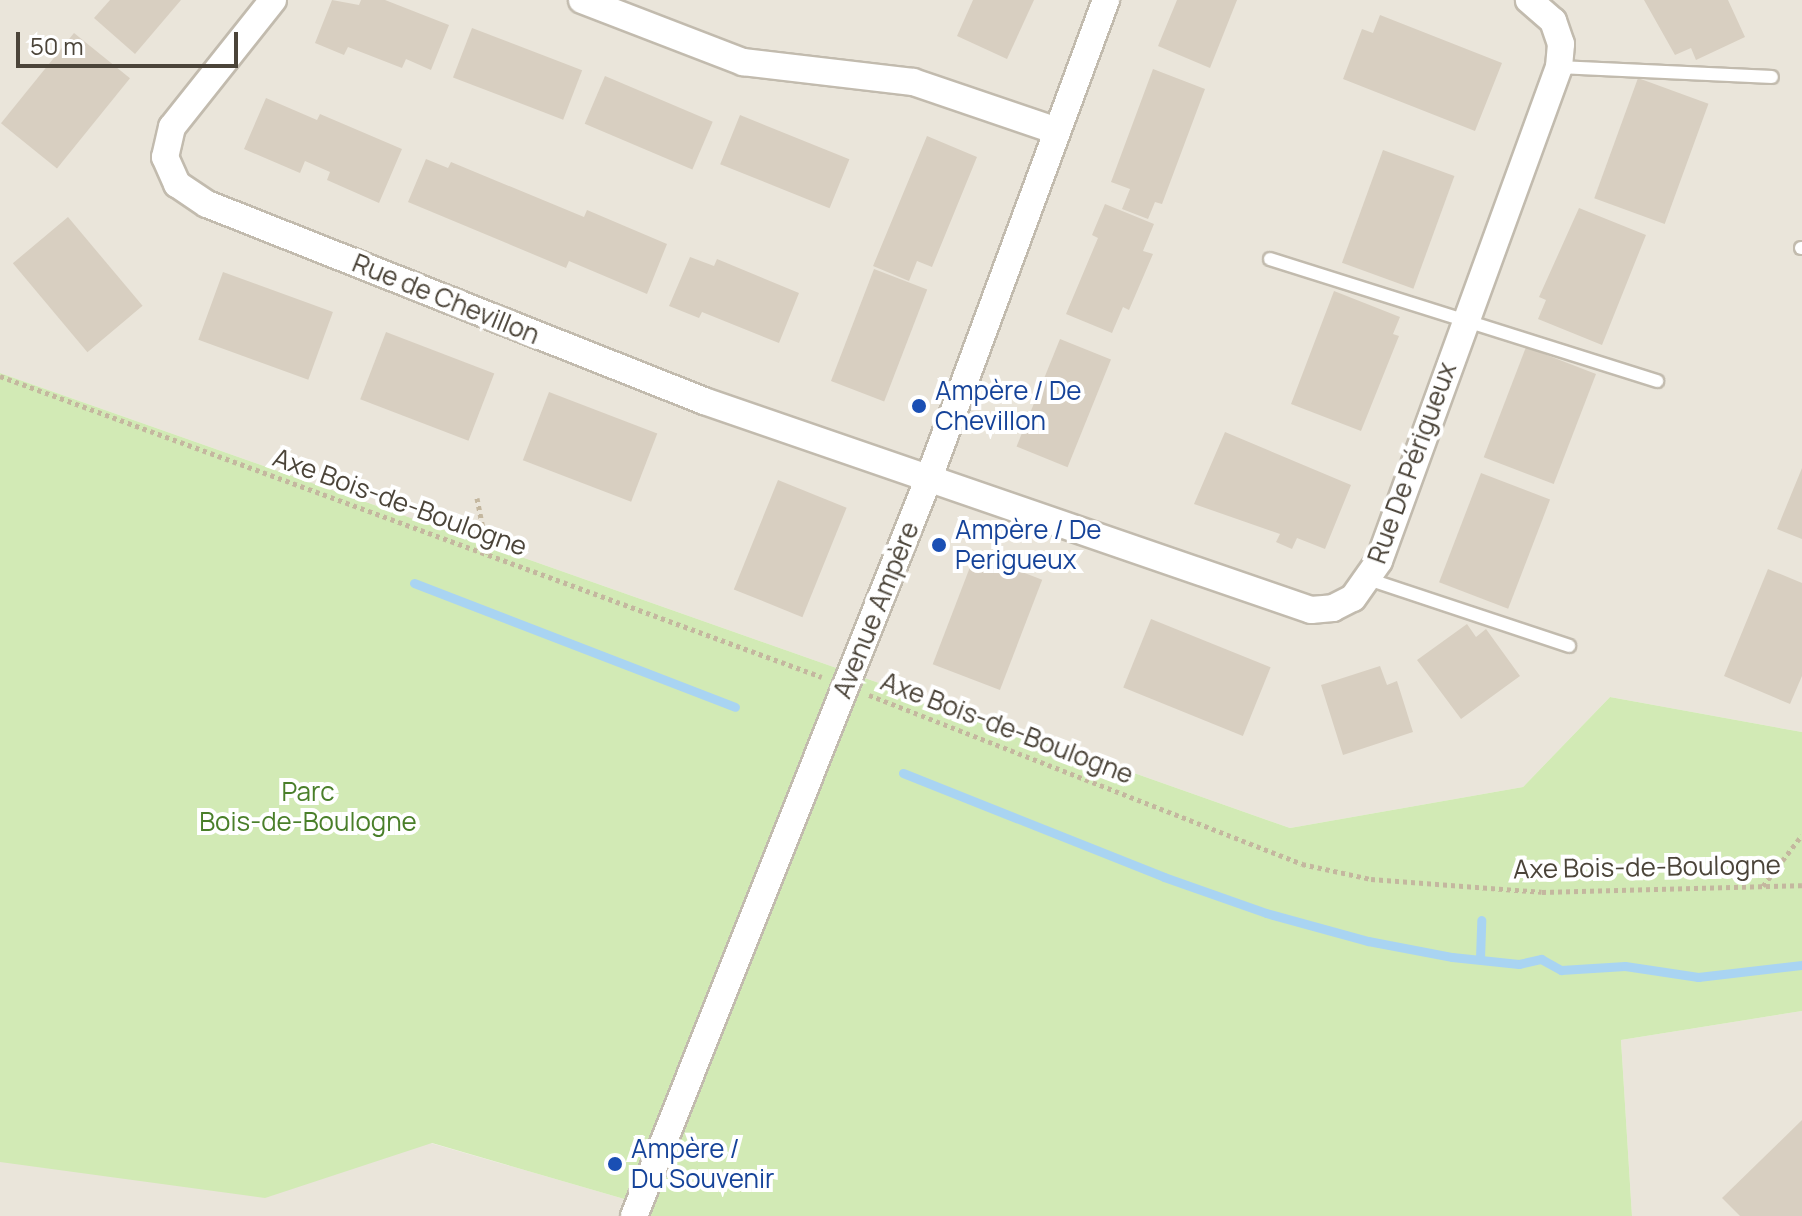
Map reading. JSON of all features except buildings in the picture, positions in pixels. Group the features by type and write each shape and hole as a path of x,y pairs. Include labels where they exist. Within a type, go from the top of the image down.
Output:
{"street":[{"name":"Rue de Chevillon","path":"273,0 172,127 165,157 177,184 207,204 704,401 930,475"},
{"path":"582,0 743,62 913,82 1057,131"},
{"name":"Avenue Ampère","path":"634,1216 930,475 1106,0"},
{"name":"Rue De Périgueux","path":"930,475 1311,610 1333,608 1353,598 1368,579 1559,67 1561,44 1553,21 1529,0"}],"lane":[{"path":"1559,67 1772,77"},
{"path":"1270,259 1657,381"},
{"path":"1368,579 1569,646"}],"path":[{"name":"Axe Bois-de-Boulogne","path":"0,376 846,686 1302,864 1371,879 1542,892 1802,885"},
{"path":"477,498 488,555"},
{"path":"1763,886 1802,835"}],"shaded area":[{"path":"0,0 1802,0 1802,732 1610,697 1523,787 1290,828 0,373"},
{"path":"1802,1011 1802,1216 1632,1216 1621,1040"},
{"path":"0,1090 348,1119 638,1203 634,1216 0,1216"}],"green space":[{"name":"Parc Bois-de-Boulogne","path":"0,373 1290,828 1523,787 1610,697 1802,732 1802,1011 1621,1040 1632,1216 634,1216 638,1203 432,1143 265,1198 0,1162"}],"waterway":[{"path":"414,583 735,707"},
{"path":"903,773 1164,877 1266,913 1368,941 1452,957 1519,964 1541,959 1561,970 1625,966 1698,977 1802,965"},
{"path":"1480,958 1481,920"}],"place":[{"name":"Ampère / De Chevillon","path":"919,406"},
{"name":"Ampère / De Perigueux","path":"939,545"},
{"name":"Ampère / Du Souvenir","path":"615,1164"}]}
